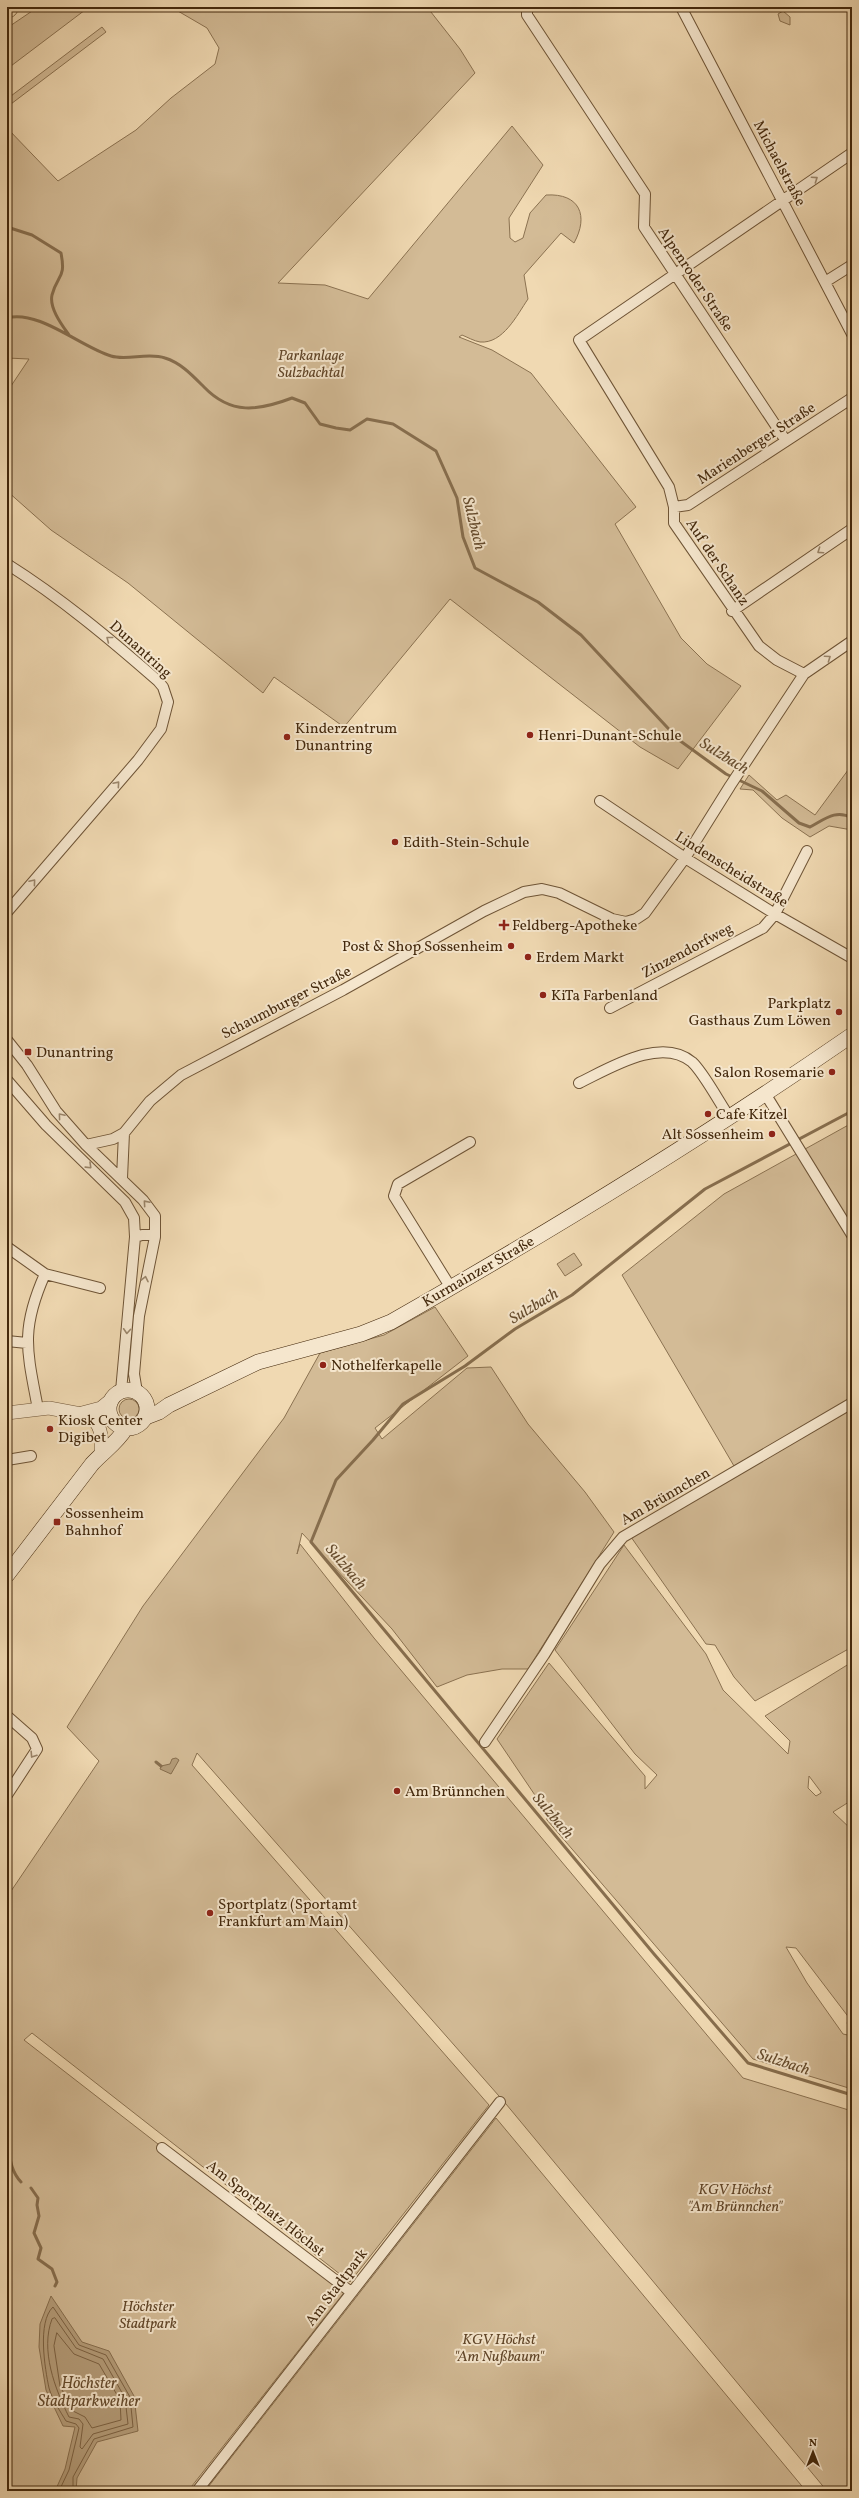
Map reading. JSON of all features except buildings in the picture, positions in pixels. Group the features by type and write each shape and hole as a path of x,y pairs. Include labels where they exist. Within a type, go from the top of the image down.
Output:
{"main road":[{"name":"Kurmainzer Straße","path":"146,1417 159,1412 170,1405 258,1362 378,1328 451,1288 616,1190 766,1095 852,1035"},
{"path":"9,1568 104,1451 114,1445 118,1424 109,1410 116,1395 141,1396 170,1405"},
{"path":"118,1424 136,1426 146,1417 147,1406 141,1396"}],"street":[{"name":"Alpenroder Straße","path":"527,7 527,15 644,194 644,228 786,441"},
{"name":"Michaelstraße","path":"681,7 852,334"},
{"path":"676,275 852,153"},
{"path":"825,282 852,265"},
{"name":"Auf der Schanz","path":"676,275 579,340 669,487 674,507 674,523 732,610 759,646 776,660 804,674"},
{"name":"Marienberger Straße","path":"674,507 688,505 852,398"},
{"path":"732,610 852,529"},
{"name":"Dunantring","path":"7,564 43,587 117,645 158,681 163,687 168,702 161,729 138,760 7,912"},
{"name":"Schaumburger Straße","path":"86,1145 113,1139 124,1133 150,1101 181,1076 343,990 484,910 524,892 542,890 559,893 612,919 626,922 645,913 685,858 730,786 804,674 852,641"},
{"name":"Lindenscheidstraße","path":"600,801 685,858 775,914 852,958"},
{"name":"Zinzendorfweg","path":"610,1008 763,928 775,914 807,851"},
{"path":"7,1040 24,1062 56,1111 86,1145 122,1178 152,1210 155,1223 155,1235 140,1304 134,1374 141,1396"},
{"path":"579,1083 630,1059 662,1052 678,1053 693,1063 730,1118"},
{"path":"7,1080 46,1124 125,1202 134,1218 135,1237 130,1298 116,1395 101,1408 87,1416"},
{"path":"766,1095 798,1148 822,1183 852,1235"},
{"path":"122,1178 124,1133"},
{"path":"451,1288 394,1196 398,1184 470,1142"},
{"path":"135,1237 139,1235 155,1235"},
{"path":"7,1247 45,1274 100,1288"},
{"path":"133,1258 148,1258 152,1254"},
{"path":"38,1409 27,1343 30,1311 45,1274"},
{"path":"130,1298 140,1304"},
{"path":"7,1341 27,1343"},
{"name":"Am Brünnchen","path":"485,1742 544,1655 600,1564 623,1537 852,1403"},
{"path":"7,1414 49,1408 118,1424"},
{"path":"87,1416 98,1426 104,1451"},
{"path":"7,1460 31,1456"},
{"path":"7,1716 32,1738 37,1749 7,1795"},
{"name":"Am Stadtpark","path":"197,2491 500,2102"},
{"name":"Am Sportplatz Höchst","path":"162,2148 351,2292"}],"green space":[{"path":"38,7 89,7 7,69 7,28"},
{"name":"Parkanlage Sulzbachtal","path":"171,7 427,7 460,49 475,73 278,283 325,285 368,299 512,126 543,165 509,218 510,238 515,242 523,238 530,213 546,195 558,195 567,198 574,202 578,208 581,215 581,224 574,243 561,233 524,275 528,299 508,327 496,338 488,341 480,342 462,335 459,337 492,350 531,373 636,507 615,524 681,638 707,664 741,686 678,769 640,747 450,599 344,727 274,677 263,693 128,583 51,530 7,491 7,392 29,359 7,358 7,128 58,181 136,130 171,98 215,64 219,48 207,28"},
{"path":"783,11 790,17 790,25 780,21 778,14"},
{"path":"102,27 106,32 7,107 7,99"},
{"path":"851,766 852,830 829,826 810,837 782,818 753,790 740,789 749,775 777,800 786,795 815,815"},
{"path":"852,1123 852,1399 734,1466 622,1275 724,1194"},
{"path":"574,1253 582,1265 565,1276 557,1264"},
{"path":"435,1307 468,1356 375,1428 382,1439 467,1368 491,1367 528,1424 585,1492 614,1532 528,1669 502,1669 467,1675 437,1687 392,1629 302,1533 297,1554 300,1544 374,1638 743,2078 852,2111 852,2471 846,2491 827,2491 506,2104 197,1753 192,1765 489,2105 350,2282 32,2033 24,2040 346,2290 188,2491 7,2491 7,1897 99,1761 67,1727 143,1606 284,1418 320,1353 384,1335"},
{"path":"129,1399 136,1402 139,1409 136,1416 129,1419 122,1416 119,1409 122,1402"},
{"path":"852,1409 852,1647 755,1701 734,1677 715,1645 706,1644 631,1537"},
{"path":"624,1545 706,1654 723,1690 788,1754 790,1741 765,1716 852,1662 852,1800 833,1812 852,1830 852,2030 847,2023 850,2019 796,1948 786,1947 807,1983 843,2034 852,2036 852,2089 753,2059 547,1820 545,1810 497,1739 549,1663 645,1776 645,1789 657,1775 635,1754 555,1650","holes":["809,1776 821,1792 816,1796 808,1788"]},
{"name":"KGV Höchst \"Am Nußbaum\"","path":"496,2118 806,2491 205,2491"}],"water":[{"path":"176,1758 179,1760 171,1774 160,1769 161,1766 170,1764 172,1759"},
{"name":"Höchster Stadtparkweiher","path":"51,2296 82,2342 109,2351 134,2396 138,2431 97,2442 77,2478 76,2491 55,2491 65,2469 75,2427 63,2426 46,2390 39,2347 40,2324"}],"waterway":[{"name":"Sulzbach","path":"7,227 32,235 61,253 63,267 61,276 54,288 52,305 54,311 69,335"},
{"name":"Sulzbach","path":"7,318 19,317 32,319 46,324 111,356 124,358 158,356 171,360 186,370 214,396 235,406 256,408 268,406 292,398 305,403 320,424 350,430 367,419 393,424 436,451 457,498 463,537 475,568 538,602 581,635 679,740 726,774 762,791 799,823 810,827 831,816 841,814 852,818"},
{"name":"Sulzbach","path":"852,1111 705,1189 572,1295 515,1329 465,1366 403,1404 373,1440 336,1480 311,1542 654,1954 748,2063 852,2095"},
{"path":"156,1762 161,1766"},
{"path":"7,2141 13,2168 21,2182"},
{"path":"31,2188 38,2198 37,2205 39,2216 34,2233 41,2248 38,2259 52,2269 57,2282 55,2286"}],"place":[{"name":"Henri-Dunant-Schule","path":"530,735"},
{"name":"Kinderzentrum Dunantring","path":"287,737"},
{"name":"Edith-Stein-Schule","path":"395,842"},
{"name":"Feldberg-Apotheke","path":"504,925"},
{"name":"Post & Shop Sossenheim","path":"511,946"},
{"name":"Erdem Markt","path":"528,957"},
{"name":"KiTa Farbenland","path":"543,995"},
{"name":"Parkplatz Gasthaus Zum Löwen","path":"839,1012"},
{"name":"Dunantring","path":"28,1052"},
{"name":"Salon Rosemarie","path":"832,1072"},
{"name":"Cafe Kitzel","path":"708,1114"},
{"name":"Alt Sossenheim","path":"772,1134"},
{"name":"Nothelferkapelle","path":"323,1365"},
{"name":"Kiosk Center Digibet","path":"50,1429"},
{"name":"Sossenheim Bahnhof","path":"57,1522"},
{"name":"Am Brünnchen","path":"397,1791"},
{"name":"Sportplatz (Sportamt Frankfurt am Main)","path":"210,1913"}],"park label":[{"name":"KGV Höchst \"Am Brünnchen\"","path":"735,2198"},
{"name":"Höchster Stadtpark","path":"148,2314"}]}
